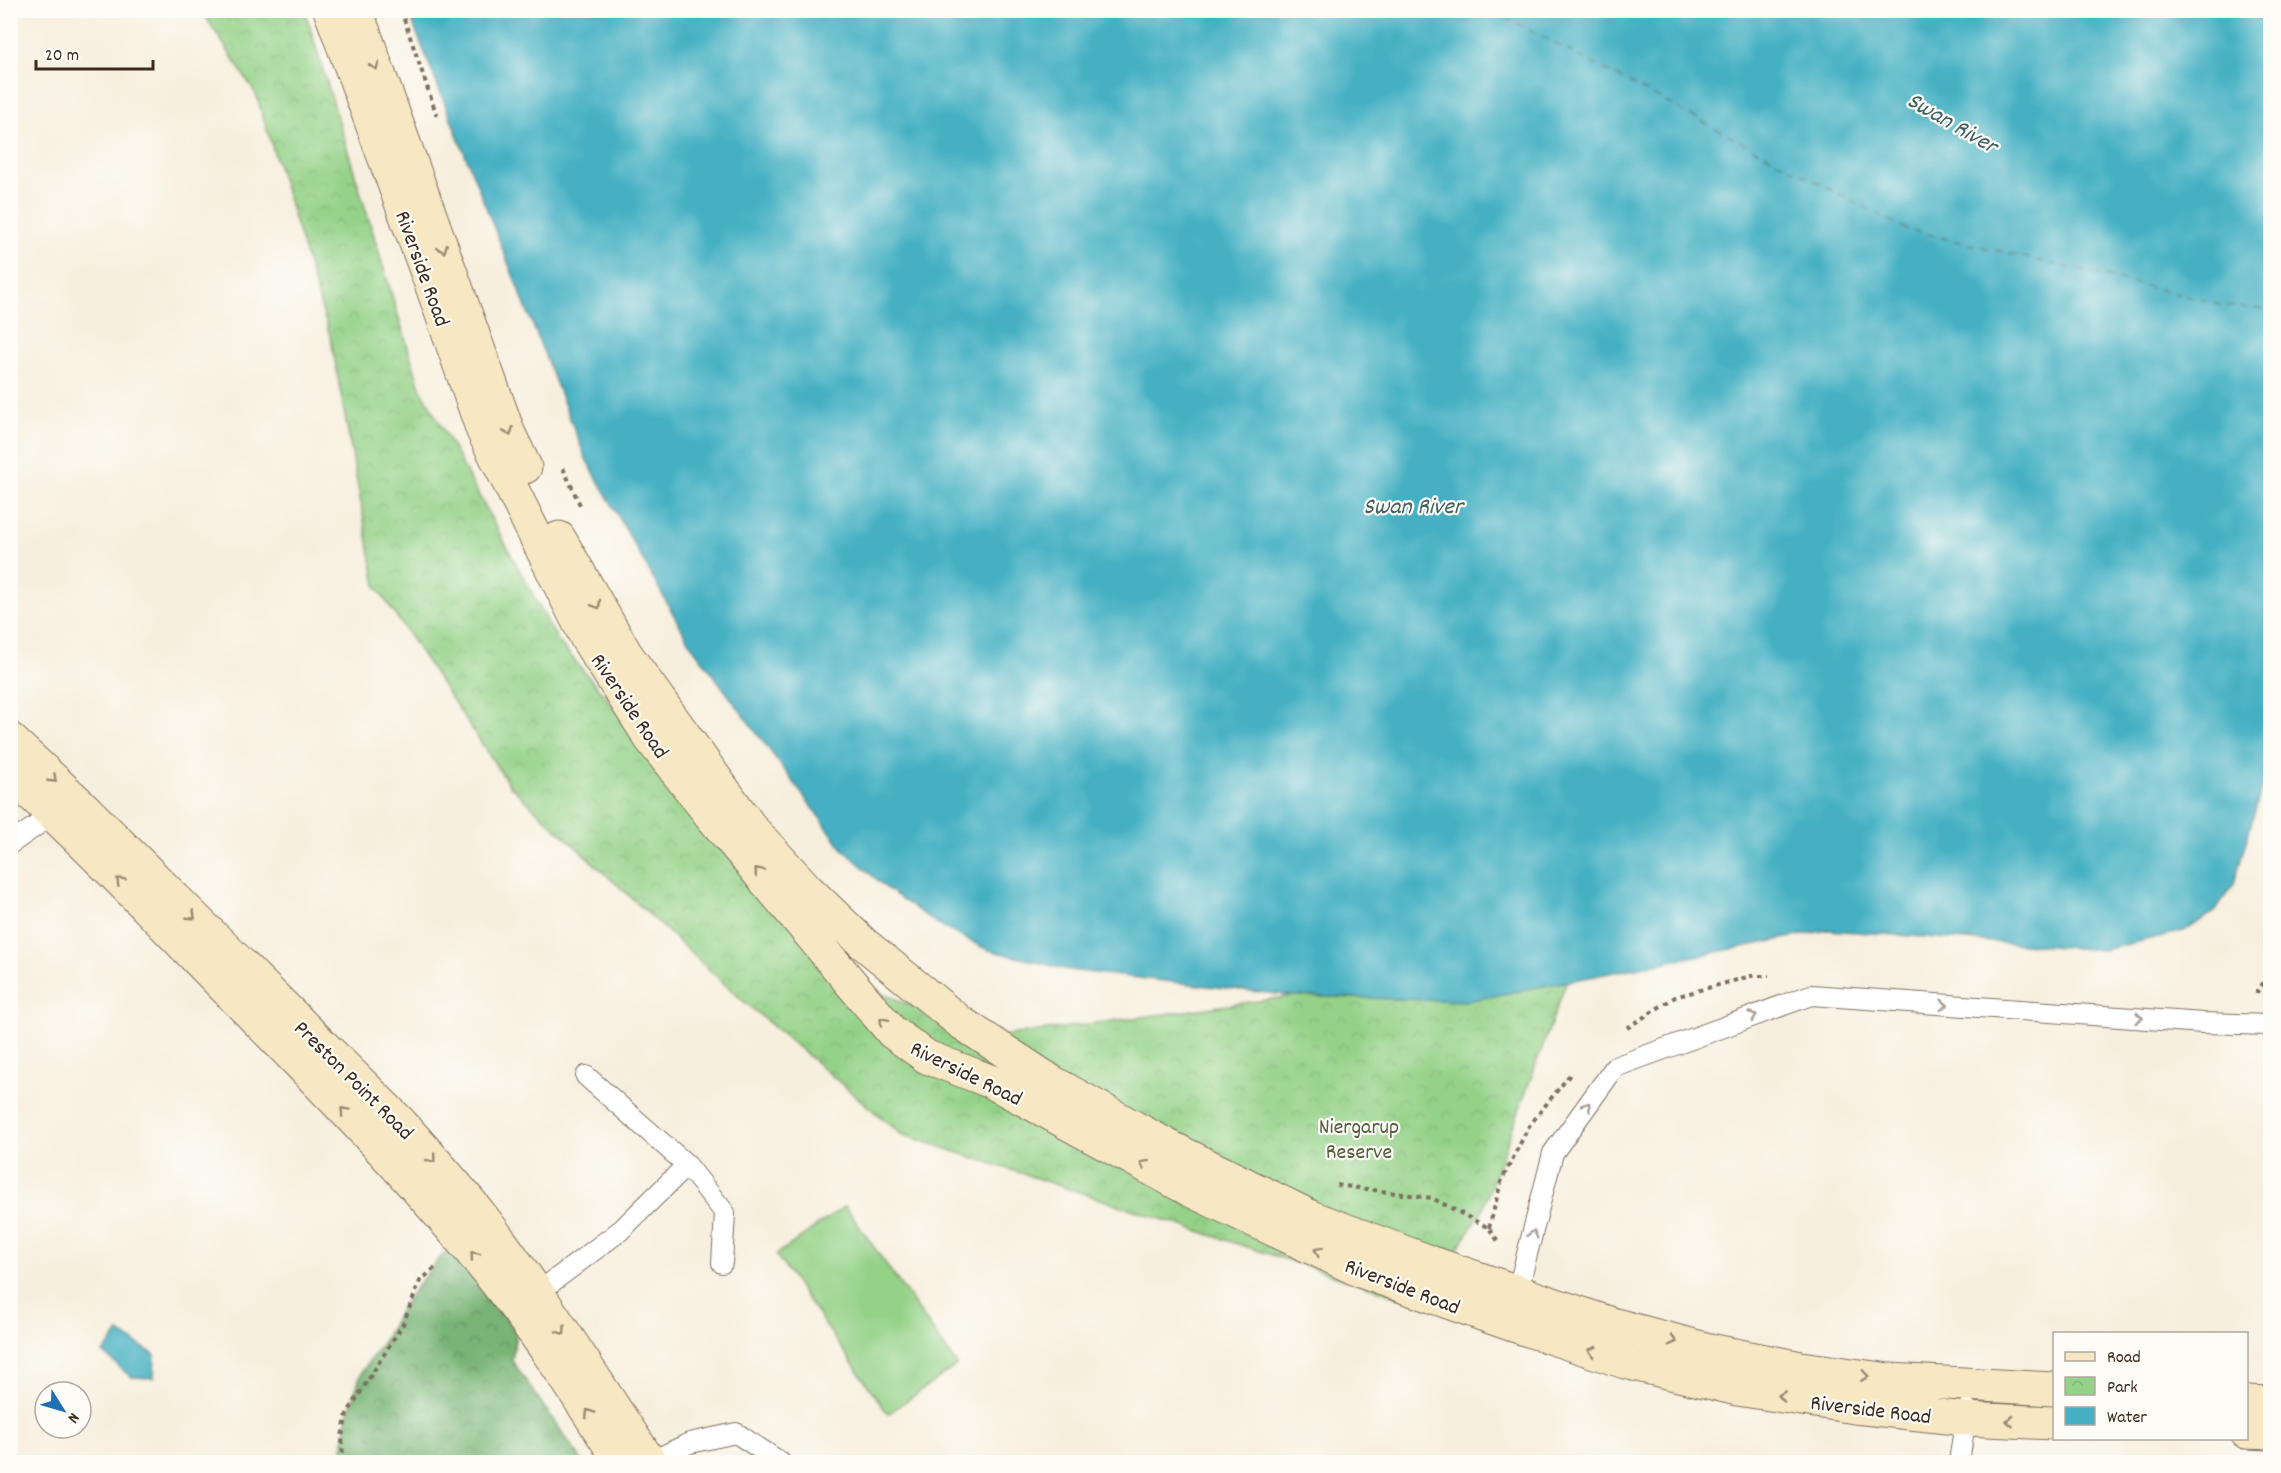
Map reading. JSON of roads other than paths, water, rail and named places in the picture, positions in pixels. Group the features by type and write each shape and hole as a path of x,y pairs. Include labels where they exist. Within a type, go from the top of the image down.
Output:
{"street":[{"name":"Riverside Road","path":"330,10 483,431 587,639 651,739 712,817 892,1032 927,1057 992,1082 1190,1190 1363,1272 1510,1324 1625,1362 1737,1389 1855,1407 1965,1419 2053,1423"},
{"name":"Riverside Road","path":"356,10 509,434 567,553 626,654 751,828 806,888 863,944 960,1022 1052,1082 1168,1146 1311,1217 1430,1262 1520,1282 1615,1325 1709,1350 1801,1368 1890,1380 2053,1389"},
{"name":"Preston Point Road","path":"10,739 88,812 399,1121 481,1216 650,1462"},
{"name":"Preston Point Road","path":"10,775 53,814 319,1083 457,1235 493,1278 568,1382 620,1462"},
{"path":"2248,1402 2271,1403"},
{"path":"2248,1432 2271,1433"}],"lane":[{"path":"10,844 53,814"},
{"path":"1510,1324 1553,1153 1615,1067 1811,995 2192,1022 2271,1025"},
{"path":"586,1076 687,1166 725,1212 722,1263"},
{"path":"536,1294 621,1230 687,1166"},
{"path":"1959,1462 1971,1383"},
{"path":"650,1462 690,1443 736,1433 780,1462"}],"water":[{"name":"Swan River","path":"408,11 2270,11 2270,777 2264,779 2234,884 2214,912 2184,931 2103,950 1828,930 1468,1001 1294,996 1069,970 988,950 942,927 887,889 843,849 689,642 586,459"},
{"path":"119,1332 155,1355 154,1378 131,1377 103,1353"}],"park label":[{"name":"Niergarup Reserve","path":"1359,1138"}]}
